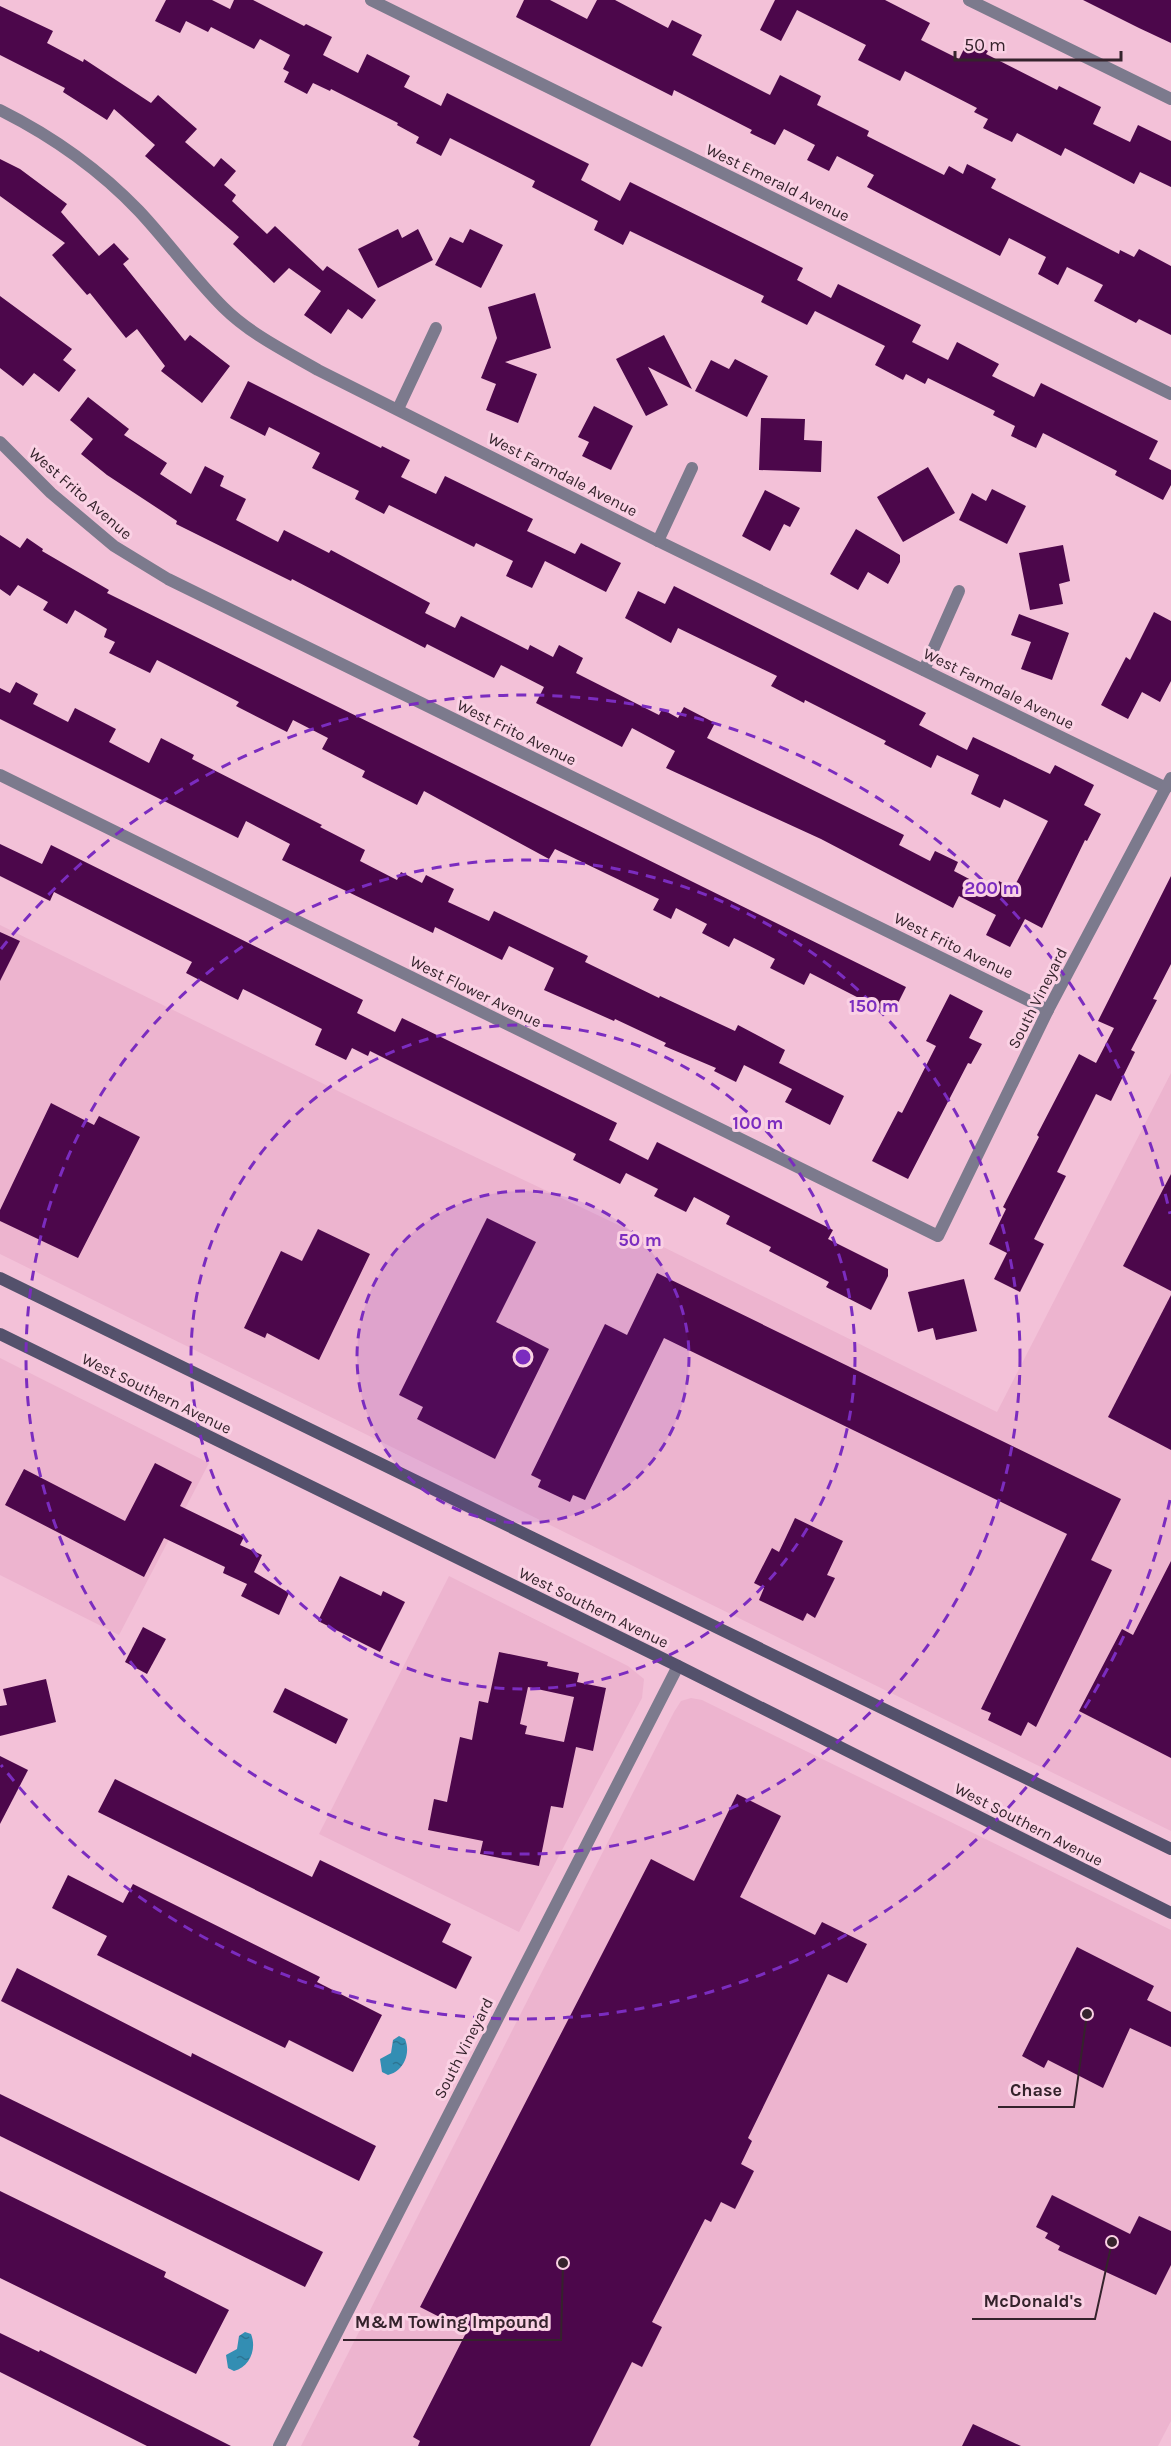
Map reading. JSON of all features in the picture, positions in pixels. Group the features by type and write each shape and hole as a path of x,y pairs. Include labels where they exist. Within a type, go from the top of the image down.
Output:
{"main road":[{"name":"West Southern Avenue","path":"0,1278 1171,1849"},
{"name":"West Southern Avenue","path":"0,1334 678,1666 1171,1913"}],"street":[{"name":"West Emerald Avenue","path":"371,0 1171,394"},
{"path":"969,0 1171,99"},
{"name":"West Farmdale Avenue","path":"0,110 50,137 99,173 139,212 224,309 263,339 658,540 924,670 1169,783"},
{"path":"398,409 436,328"},
{"name":"West Frito Avenue","path":"0,442 51,493 114,546 168,579 1048,1010"},
{"path":"658,540 692,468"},
{"path":"924,670 959,591"},
{"name":"West Flower Avenue","path":"0,775 938,1236"},
{"name":"South Vineyard","path":"938,1236 1048,1010 1169,783"},
{"name":"South Vineyard","path":"279,2446 678,1666"}],"shaded area":[{"path":"0,925 391,1117 631,1231 997,1412 1171,1073 1171,1831 0,1254"},
{"path":"0,1358 209,1463 119,1635 0,1575"},
{"path":"449,1576 628,1666 644,1679 642,1698 519,1932 319,1834"},
{"path":"691,1698 702,1700 1171,1930 1171,2421 1158,2446 301,2446 674,1712 681,1701"}],"water":[{"path":"399,2036 405,2039 407,2044 405,2061 398,2070 388,2075 382,2072 380,2059 391,2053 393,2040"},
{"path":"245,2332 251,2334 253,2340 251,2357 244,2366 234,2371 228,2368 226,2355 237,2349 239,2336"}],"building":[{"path":"166,0 212,0 230,9 234,0 253,0 304,26 306,24 332,37 323,55 358,73 367,54 410,76 404,87 441,106 447,93 589,164 581,180 620,201 630,182 803,268 797,280 831,298 838,284 921,325 912,342 948,360 957,342 999,364 992,376 1034,397 1041,383 1158,441 1149,459 1171,470 1171,485 1163,500 1115,475 1117,471 1043,433 1036,448 1011,436 1015,426 993,415 995,411 928,378 925,384 906,374 903,380 875,365 885,346 815,311 807,325 761,302 764,296 630,231 623,245 594,230 598,221 532,187 535,181 450,138 441,156 416,143 419,137 397,125 398,123 331,89 330,91 313,83 307,94 284,82 289,72 283,69 290,55 260,39 254,49 211,27 208,32 186,21 180,33 155,21"},
{"path":"524,0 550,0 587,19 597,0 615,0 668,28 672,20 702,35 692,55 770,95 780,75 821,96 817,105 869,131 867,136 944,175 949,166 963,174 967,164 996,179 991,188 1119,254 1120,250 1134,257 1139,249 1171,266 1171,335 1139,319 1136,323 1094,301 1103,285 1067,267 1058,285 1038,274 1046,257 1009,238 1000,256 867,187 874,175 837,156 829,171 807,160 815,145 784,129 775,145 750,133 752,130 674,90 672,96 516,17"},
{"path":"775,0 885,0 930,23 921,40 959,59 968,41 988,51 986,54 1057,90 1059,86 1101,107 1093,124 1130,142 1138,125 1171,141 1171,187 1140,172 1134,184 1065,148 1061,156 1017,133 1012,142 983,128 988,119 974,112 977,108 905,71 900,81 858,60 866,45 797,10 781,41 760,30"},
{"path":"1083,0 1171,0 1171,43 1139,28"},
{"path":"0,6 53,31 47,43 83,62 84,59 151,103 158,95 197,129 185,142 214,167 221,158 236,171 224,185 236,195 232,201 267,234 275,226 323,271 327,266 376,300 362,319 348,309 331,334 304,315 321,291 289,268 274,283 233,244 239,237 145,156 155,145 114,109 107,120 63,92 65,88 0,55"},
{"path":"0,159 20,169 67,204 61,212 99,256 114,243 129,259 123,264 185,341 190,335 230,366 202,403 161,371 165,366 137,329 126,338 90,293 87,295 52,255 65,243 0,196"},
{"path":"398,229 402,238 418,229 433,260 378,288 358,249"},
{"path":"470,229 503,245 481,288 435,265 450,237 463,243"},
{"path":"535,293 551,348 505,362 537,374 518,423 486,410 496,384 481,378 497,338 488,307"},
{"path":"0,296 72,349 63,360 76,370 59,392 34,373 23,386 0,368"},
{"path":"664,335 692,389 648,367 668,405 646,416 616,359"},
{"path":"735,359 768,376 747,417 695,391 711,360 729,369"},
{"path":"248,381 381,448 382,446 410,460 401,477 436,494 445,476 533,519 527,531 575,554 581,543 621,563 606,592 545,561 532,588 506,576 513,561 476,543 474,547 389,505 384,514 355,499 359,491 312,468 320,453 269,427 265,436 230,418"},
{"path":"88,397 129,429 124,435 167,463 160,474 191,494 205,466 224,476 220,486 246,499 236,520 278,542 284,530 329,553 331,550 430,603 425,613 455,628 461,616 528,650 530,645 553,657 559,645 583,658 576,673 659,715 662,709 678,718 684,707 715,723 707,738 904,835 899,845 930,861 935,851 958,862 954,871 994,892 999,881 1013,889 1048,821 1004,799 1000,808 971,794 979,775 937,755 931,768 884,744 886,741 805,700 804,703 771,686 777,676 678,628 671,643 625,618 638,591 665,604 674,586 926,713 919,725 967,750 973,737 1050,774 1055,765 1094,785 1084,805 1101,814 1087,841 1085,840 1042,928 1025,919 1010,947 986,935 996,915 959,896 953,908 821,839 666,768 675,751 632,728 622,747 536,703 544,687 501,665 494,678 427,644 425,648 292,579 291,581 176,524 177,521 107,475 81,454 93,439 70,420"},
{"path":"594,406 633,426 611,470 582,456 589,442 578,437"},
{"path":"761,418 805,419 804,440 822,441 821,472 759,470"},
{"path":"928,467 955,513 903,542 877,497"},
{"path":"992,489 1026,506 1007,544 959,520 972,493 986,501"},
{"path":"765,490 800,508 790,527 784,524 770,551 742,536"},
{"path":"856,529 900,555 900,562 888,584 868,572 858,590 830,574"},
{"path":"0,535 20,548 27,538 43,549 42,551 109,590 107,593 906,987 892,1015 810,973 804,985 770,968 775,959 734,938 729,947 702,933 707,924 676,908 671,919 653,910 659,899 555,849 549,859 424,791 417,805 362,777 365,771 322,749 328,738 293,720 287,732 236,706 239,702 157,660 150,673 109,653 115,642 104,637 107,629 75,610 67,624 43,610 48,602 18,585 10,596 0,589"},
{"path":"1063,545 1070,581 1059,584 1063,604 1030,610 1019,553"},
{"path":"1154,612 1171,621 1171,681 1160,702 1142,692 1128,719 1101,705 1126,657 1130,660"},
{"path":"1019,614 1069,633 1052,680 1021,669 1031,642 1011,635"},
{"path":"16,682 38,694 33,704 68,722 75,708 116,729 109,742 149,763 161,738 194,755 192,759 322,825 320,827 365,850 360,861 397,880 401,872 422,883 426,875 454,889 448,902 489,921 494,911 588,956 585,962 659,998 660,996 735,1031 738,1025 785,1050 779,1063 844,1096 830,1125 785,1102 792,1089 744,1065 736,1082 714,1071 716,1068 664,1046 666,1043 544,990 554,968 509,946 502,960 435,927 433,933 282,860 290,844 246,821 238,838 0,719 0,688 10,693"},
{"path":"0,844 42,864 51,845 363,1000 357,1013 395,1032 402,1018 617,1123 609,1140 648,1160 657,1142 833,1230 828,1239 888,1269 888,1276 871,1310 826,1287 829,1282 769,1251 771,1247 726,1224 730,1216 694,1197 686,1212 654,1196 658,1189 626,1173 620,1184 573,1160 576,1154 370,1051 368,1056 352,1048 346,1060 315,1045 322,1029 243,989 238,1000 186,973 192,962 54,892 50,901 0,876"},
{"path":"1171,876 1171,964 1153,999 1157,1000 1131,1050 1135,1052 1111,1101 1096,1094 1057,1172 1066,1176 1034,1239 1044,1244 1020,1292 994,1279 1007,1253 989,1244 1006,1209 1003,1207 1039,1137 1037,1135 1079,1054 1096,1063 1114,1028 1098,1021"},
{"path":"0,932 20,941 0,981"},
{"path":"950,994 983,1011 969,1038 982,1044 971,1064 968,1063 908,1179 872,1161 898,1111 902,1113 936,1046 926,1041"},
{"path":"51,1103 94,1125 99,1116 140,1137 78,1258 0,1221 0,1210"},
{"path":"1171,1174 1171,1291 1123,1266"},
{"path":"487,1218 536,1242 496,1322 549,1349 495,1459 417,1419 423,1407 399,1395"},
{"path":"318,1229 370,1254 319,1360 267,1333 265,1338 244,1328 281,1251 302,1261"},
{"path":"657,1273 1121,1499 1091,1560 1112,1570 1036,1727 1028,1722 1021,1736 988,1720 991,1713 981,1709 1067,1534 664,1338 585,1500 573,1495 570,1502 538,1487 541,1480 531,1475 605,1324 627,1335"},
{"path":"964,1279 977,1331 936,1340 933,1328 918,1332 908,1292"},
{"path":"1171,1295 1171,1450 1108,1417"},
{"path":"155,1463 192,1482 180,1506 244,1537 240,1545 262,1555 254,1572 289,1593 279,1615 241,1596 247,1584 223,1573 225,1567 164,1538 144,1577 5,1505 24,1469 125,1521"},
{"path":"795,1518 843,1541 827,1575 835,1578 815,1618 807,1613 803,1621 759,1600 764,1588 754,1583 772,1548 779,1552"},
{"path":"1171,1561 1171,1758 1079,1711 1122,1629 1133,1635"},
{"path":"340,1576 381,1596 383,1591 405,1602 380,1652 318,1621"},
{"path":"143,1627 166,1639 147,1674 125,1662"},
{"path":"499,1652 548,1662 547,1666 579,1673 577,1682 606,1688 593,1751 576,1747 563,1808 551,1806 539,1866 480,1854 483,1841 428,1830 434,1799 447,1802 460,1737 472,1740 479,1701 488,1703","holes":["528,1687 574,1697 564,1742 525,1734 527,1726 520,1724"]},
{"path":"46,1679 56,1722 0,1736 0,1706 7,1705 3,1689"},
{"path":"285,1688 348,1719 336,1744 273,1712"},
{"path":"0,1756 28,1770 0,1824"},
{"path":"115,1779 312,1877 320,1860 451,1924 442,1942 472,1957 456,1989 98,1812"},
{"path":"737,1794 781,1816 740,1897 815,1935 822,1922 867,1944 847,1983 828,1974 748,2138 752,2141 741,2164 754,2171 735,2209 721,2202 711,2222 705,2219 652,2322 662,2327 642,2367 632,2362 590,2446 418,2446 420,2441 413,2437 467,2331 420,2307 651,1859 694,1881"},
{"path":"68,1875 123,1903 133,1884 320,1977 317,1982 382,2015 353,2072 289,2040 285,2048 97,1955 107,1936 52,1908"},
{"path":"1077,1947 1154,1986 1147,2000 1171,2012 1171,2047 1130,2028 1103,2088 1048,2060 1044,2068 1022,2056"},
{"path":"17,1968 191,2057 192,2053 376,2146 359,2181 1,2001"},
{"path":"0,2094 323,2252 305,2287 0,2136"},
{"path":"0,2191 166,2272 164,2277 229,2310 196,2374 0,2278"},
{"path":"1052,2195 1130,2234 1139,2216 1171,2231 1171,2265 1156,2295 1058,2250 1060,2246 1045,2238 1048,2233 1036,2227"},
{"path":"0,2333 39,2352 40,2350 231,2446 147,2446 0,2372"},
{"path":"973,2424 1021,2446 962,2446"}],"place":[{"name":"Chase","path":"1087,2014"},
{"name":"McDonald's","path":"1112,2242"},
{"name":"M&M Towing Impound","path":"563,2263"}]}
